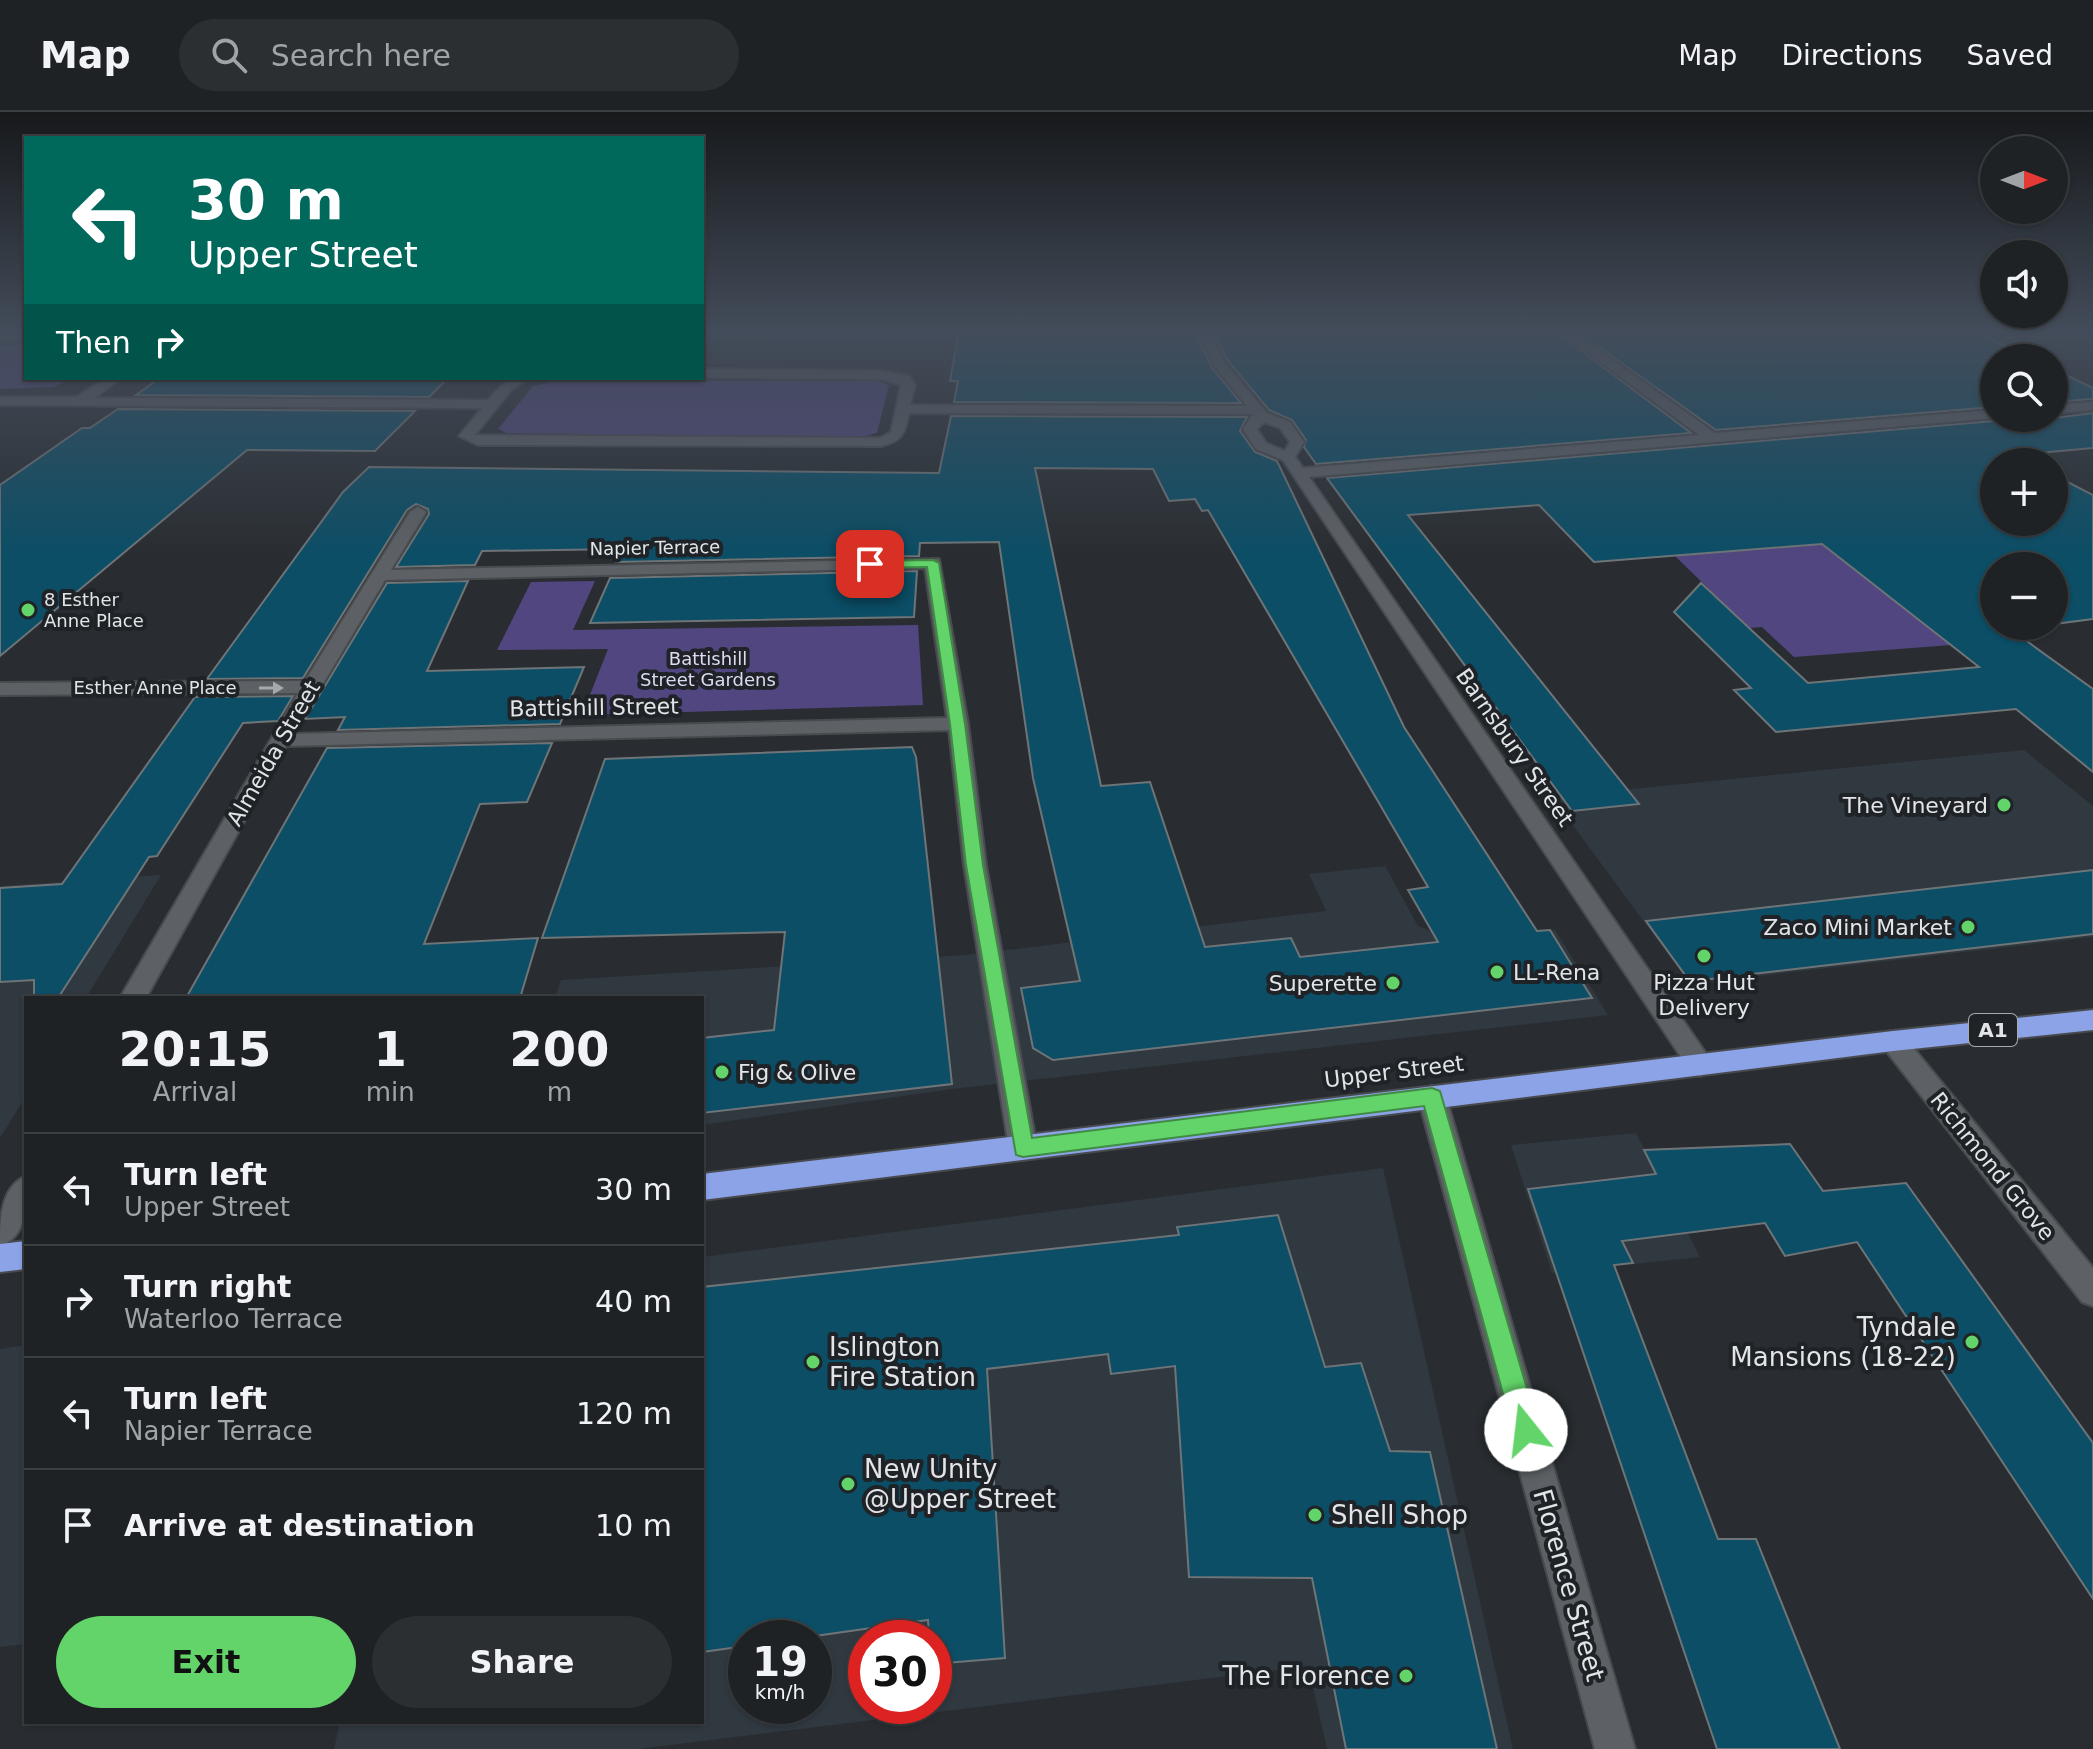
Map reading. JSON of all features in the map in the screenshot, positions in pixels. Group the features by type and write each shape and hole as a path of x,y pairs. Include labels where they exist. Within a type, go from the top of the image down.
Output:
{"highway":[{"name":"Upper Street","path":"704,1187 1893,1041 2093,1020"},
{"path":"0,1258 24,1255"}],"street":[{"path":"490,406 466,433 470,439 865,444 894,438 903,409 1260,413"},
{"name":"Barnsbury Street","path":"1254,406 1260,413 1290,430 1297,442 1294,465"},
{"path":"1669,406 1714,439"},
{"name":"Barnsbury Street","path":"1260,413 1250,429 1261,446 1294,465 1700,1065"},
{"path":"1294,465 1714,439 1980,415"},
{"name":"Almeida Street","path":"134,996 279,740 418,512"},
{"name":"Napier Terrace","path":"378,575 933,563 958,724"},
{"name":"Esther Anne Place","path":"0,689 311,687"},
{"path":"958,724 975,865 1023,1148"},
{"name":"Battishill Street","path":"279,740 958,724"},
{"name":"Richmond Grove","path":"1893,1041 2093,1292"},
{"name":"Florence Street","path":"1432,1097 1615,1749"},
{"path":"0,1233 24,1192"}],"shaded area":[{"path":"2024,750 2093,806 2093,937 1690,984 1552,797"},
{"path":"1385,866 1418,926 1453,940 1555,930 1608,1015 952,1089 704,1125 704,996 556,996 561,980 966,955 1326,911 1309,874"},
{"path":"161,875 87,996 24,996 24,1099 0,1138 0,886"},
{"path":"1636,1133 1700,1257 1552,1273 1511,1145"},
{"path":"1383,1168 1513,1749 1327,1749 1308,1666 952,1710 952,1620 848,1620 848,1723 638,1749 334,1749 340,1724 704,1724 704,1257"},
{"path":"24,1345 24,1644 0,1647 0,1349"}],"green space":[{"path":"516,406 884,406 877,433 859,438 506,433 498,429"},
{"path":"1871,541 1843,561 1951,645 1794,657 1762,627 1749,628 1674,555"},
{"name":"Battishill Street Gardens","path":"595,581 573,630 918,625 923,705 582,715 608,649 497,650 531,582"}],"building":[{"path":"1266,406 1656,406 1691,433 1316,464 1304,447 1306,440 1292,420"},
{"path":"1683,406 1980,406 1716,430"},
{"path":"118,409 415,411 375,451 247,450 0,656 0,485 82,428 90,428"},
{"path":"2093,413 2093,448 1980,448 1980,536 2068,536 2068,482 2093,495 2093,619 2068,622 2068,552 1980,552 1980,640 2025,640 2093,689 2093,772 2016,709 1776,732 1734,690 1751,688 1674,612 1701,583 1808,683 1979,667 1822,544 1594,562 1539,505 1408,515 1639,804 1572,811 1327,478 1980,422 1980,432 2068,432 2068,416"},
{"path":"951,416 1247,417 1240,431 1255,452 1277,461 1404,727 1537,931 1550,930 1592,998 1053,1060 1033,1048 1021,988 1080,981 1033,778 999,542 920,543 919,556 616,562 622,549 482,551 475,565 396,567 429,514 428,509 416,504 407,510 303,678 207,679 343,492 369,467 939,473","holes":["1035,468 1153,469 1169,501 1195,499 1202,511 1208,510 1428,887 1408,890 1438,942 1300,957 1291,938 1205,947 1150,782 1101,786"]},
{"path":"917,571 914,617 590,623 610,578"},
{"path":"468,581 427,671 584,667 560,724 338,730 345,717 305,719 387,583"},
{"path":"293,696 278,721 243,723 157,856 149,857 59,996 34,996 34,980 0,982 0,888 62,884 195,697"},
{"path":"552,743 527,802 480,804 424,944 538,938 521,996 187,996 327,748"},
{"path":"912,747 916,757 952,1084 704,1113 704,1038 774,1030 785,932 542,938 605,759"},
{"path":"2093,870 2093,934 1702,980 1688,979 1646,921"},
{"path":"1790,1144 1823,1191 1906,1183 2093,1443 2093,1599 1857,1242 1785,1256 1765,1223 1622,1241 1633,1263 1614,1265 1718,1539 1756,1539 1840,1749 1717,1749 1528,1189 1656,1174 1644,1150"},
{"path":"1278,1215 1325,1367 1361,1363 1390,1451 1430,1452 1497,1749 1346,1749 1312,1578 1189,1577 1175,1366 1111,1374 1108,1354 987,1369 1005,1658 952,1662 952,1620 848,1620 848,1631 832,1634 832,1620 728,1620 728,1648 704,1652 704,1287 1179,1235 1177,1227"}],"place":[{"name":"8 Esther Anne Place","path":"28,610"},
{"name":"The Vineyard","path":"2004,805"},
{"name":"Zaco Mini Market","path":"1968,927"},
{"name":"Pizza Hut Delivery","path":"1704,956"},
{"name":"LL-Rena","path":"1497,972"},
{"name":"Superette","path":"1393,983"},
{"name":"Fig & Olive","path":"722,1072"},
{"name":"Tyndale Mansions (18-22)","path":"1972,1342"},
{"name":"Islington Fire Station","path":"813,1362"},
{"name":"New Unity @Upper Street","path":"848,1484"},
{"name":"Shell Shop","path":"1315,1515"},
{"name":"The Florence","path":"1406,1676"}],"route":[{"path":"870,564 933,563 958,724 975,865 1023,1148 1432,1097 1526,1430"}]}
